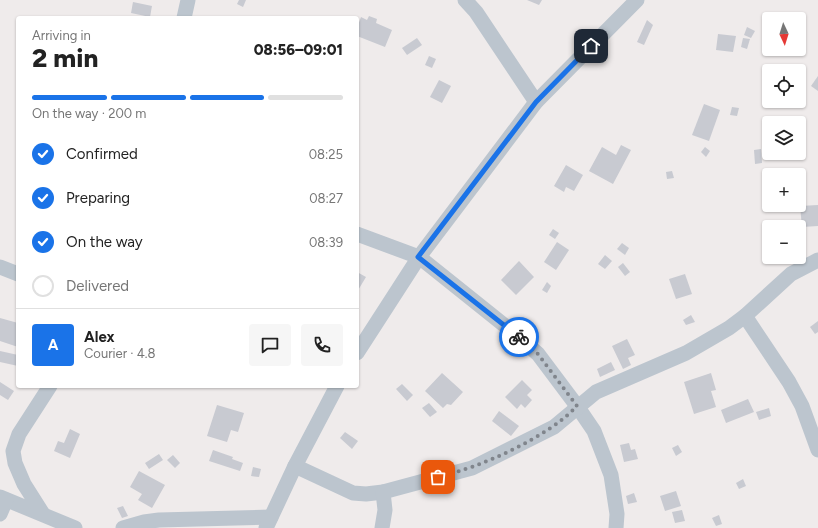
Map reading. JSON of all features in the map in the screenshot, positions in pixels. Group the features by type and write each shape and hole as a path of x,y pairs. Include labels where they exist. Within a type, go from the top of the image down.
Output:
{"street":[{"path":"184,16 188,0"},
{"path":"465,0 476,12 536,102"},
{"path":"359,350 418,257 536,102 637,0"},
{"path":"359,235 418,257 514,333 538,354 594,431 611,475 617,514 616,528"},
{"path":"295,466 352,493 366,494 382,492 457,472 490,460 554,427 566,418 577,406 596,392 686,353 729,328 745,316 791,274 818,260"},
{"path":"0,267 16,273"},
{"path":"745,316 802,406 818,450"},
{"path":"43,514 24,484 15,462 13,451 19,434 49,388"},
{"path":"123,528 139,525 269,522 295,466 336,388"},
{"path":"382,492 385,510 382,528"},
{"path":"0,514 3,498 75,528"}],"building":[{"path":"239,0 246,0 243,7 237,4"},
{"path":"527,0 542,0 539,5"},
{"path":"133,2 152,6 150,16 131,13"},
{"path":"369,16 377,19 376,23 392,30 385,47 359,37 359,22 361,17 367,20"},
{"path":"647,20 653,25 644,45 637,42"},
{"path":"747,27 755,31 751,38 744,35"},
{"path":"718,34 736,36 733,52 716,50"},
{"path":"417,38 422,45 407,55 402,48"},
{"path":"743,38 750,39 747,49 741,47"},
{"path":"429,56 436,59 432,68 425,65"},
{"path":"818,76 818,91 811,86"},
{"path":"439,80 451,86 442,103 430,97"},
{"path":"704,104 720,110 709,141 692,135"},
{"path":"732,107 739,108 737,116 730,115"},
{"path":"621,145 631,150 613,184 589,171 602,147 616,155"},
{"path":"705,147 710,151 706,157 701,152"},
{"path":"761,149 762,163 755,164 754,150"},
{"path":"566,165 583,175 574,191 566,187 564,192 554,186"},
{"path":"672,171 674,178 667,179 666,172"},
{"path":"818,205 818,226 806,227 806,220 801,220 801,212 806,212 806,206"},
{"path":"553,229 559,233 555,239 549,235"},
{"path":"557,242 569,250 556,270 544,262"},
{"path":"622,243 629,248 625,255 617,249"},
{"path":"605,255 612,261 605,269 598,264"},
{"path":"519,261 534,277 516,295 501,280"},
{"path":"623,263 630,272 625,276 618,267"},
{"path":"359,273 366,277 359,289"},
{"path":"685,274 692,294 676,299 669,279"},
{"path":"547,282 551,286 547,293 542,290"},
{"path":"691,315 695,322 686,325 683,320"},
{"path":"0,318 16,322 16,346 0,341"},
{"path":"818,321 818,332 815,334 810,327"},
{"path":"627,339 635,355 628,358 631,365 623,369 612,346"},
{"path":"0,351 16,355 16,366 0,362"},
{"path":"611,362 615,370 600,377 597,369"},
{"path":"442,373 463,392 451,405 447,404 443,408 425,391"},
{"path":"711,373 716,390 711,391 716,407 694,414 684,382"},
{"path":"522,380 532,390 527,395 532,400 525,408 521,404 517,409 505,397"},
{"path":"0,382 14,391 8,400 0,395"},
{"path":"402,384 413,395 407,401 396,389"},
{"path":"748,399 754,412 726,423 721,410"},
{"path":"429,403 437,412 430,417 422,408"},
{"path":"217,405 244,413 238,432 231,430 227,442 207,436"},
{"path":"769,408 771,416 759,420 756,412"},
{"path":"499,411 519,426 511,436 492,421"},
{"path":"70,429 80,434 70,458 54,451 58,441 64,443"},
{"path":"345,432 358,441 352,449 340,438"},
{"path":"629,443 631,450 635,449 638,459 624,462 620,445"},
{"path":"678,445 682,452 676,456 672,448"},
{"path":"213,450 233,457 232,459 243,463 240,471 209,461"},
{"path":"159,454 163,460 149,469 145,463"},
{"path":"173,455 180,463 175,468 167,460"},
{"path":"253,467 261,469 259,477 251,476"},
{"path":"139,471 165,485 152,508 138,500 142,494 130,487"},
{"path":"743,479 746,486 739,489 736,483"},
{"path":"676,491 681,506 665,511 660,496"},
{"path":"634,493 637,502 628,504 626,496"},
{"path":"123,506 128,516 122,518 117,508"},
{"path":"682,510 685,521 675,523 672,512"},
{"path":"719,515 722,524 716,526 712,518"}],"way so far":[{"path":"438,477 472,468 490,460 554,427 566,418 577,406 538,354 519,337"}],"route":[{"path":"519,337 418,257 536,102 591,46"}]}
